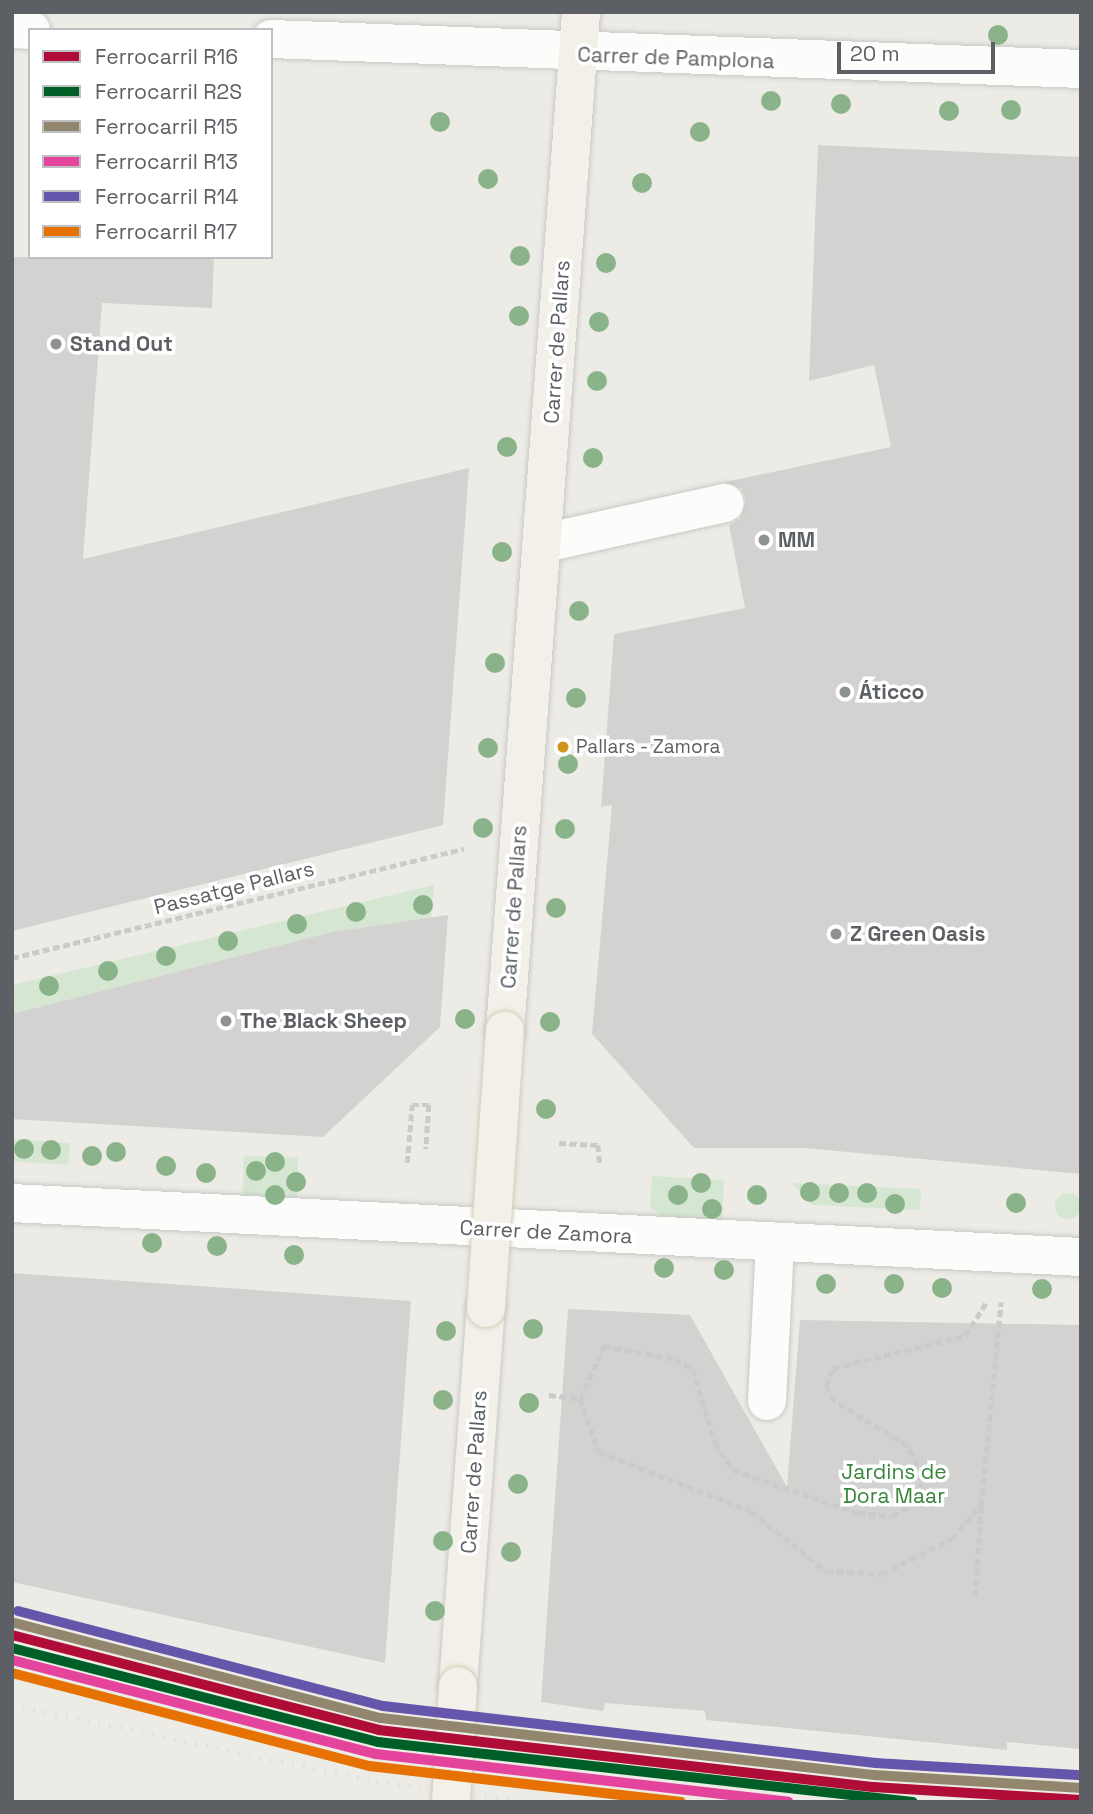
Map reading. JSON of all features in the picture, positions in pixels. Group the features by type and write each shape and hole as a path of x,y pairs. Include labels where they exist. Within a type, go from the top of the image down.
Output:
{"main road":[{"name":"Carrer de Pallars","path":"451,1802 581,12"}],"street":[{"name":"Carrer de Pamplona","path":"273,39 578,55 1081,69"},
{"path":"544,543 725,503"},
{"name":"Carrer de Zamora","path":"12,1203 1081,1257"},
{"path":"767,1401 775,1243"}],"path":[{"name":"Passatge Pallars","path":"12,958 464,849"},
{"path":"407,1163 412,1105 429,1105 426,1149"},
{"path":"559,1143 598,1144 600,1165"},
{"path":"975,1597 1001,1302"},
{"path":"580,1399 599,1452 751,1511 826,1571 883,1574 952,1539 981,1506"}],"green space":[{"path":"434,885 431,918 332,932 12,1014 12,985"},
{"path":"12,1139 70,1143 68,1165 12,1161"},
{"path":"244,1156 298,1158 297,1199 243,1197"},
{"path":"652,1176 724,1180 722,1222 664,1219 650,1207"},
{"path":"792,1183 921,1189 920,1210 812,1205"},
{"path":"1068,1193 1077,1197 1081,1206 1077,1215 1068,1219 1059,1215 1055,1206 1059,1197"}],"building":[{"path":"818,145 1081,157 1081,1174 805,1148 694,1148 592,1034 612,805 601,807 614,634 745,608 729,525 740,519 746,499 741,488 725,482 891,447 874,365 809,381"},
{"path":"12,257 214,259 212,308 102,303 83,559 469,468 443,825 12,931"},
{"name":"The Black Sheep","path":"448,915 440,1027 323,1137 12,1119 12,1014 332,932"},
{"path":"12,1273 411,1301 385,1663 12,1582"},
{"path":"568,1309 690,1315 787,1487 800,1320 1081,1325 1081,1749 1007,1742 1007,1750 706,1720 705,1711 605,1703 603,1711 541,1702"}],"railway":[{"path":"12,1705 376,1781 528,1802"}],"rail line":[{"name":"R14","path":"18,1611 383,1706 876,1763 1081,1775"},
{"name":"R15","path":"15,1623 381,1718 875,1775 1081,1788"},
{"name":"R16","path":"12,1635 379,1730 874,1787 1081,1800"},
{"name":"R2S","path":"12,1648 378,1742 913,1802"},
{"name":"R13","path":"12,1660 376,1754 788,1802"},
{"name":"R17","path":"12,1673 370,1766 681,1802"}],"place":[{"name":"Stand Out","path":"56,344"},
{"name":"MM","path":"764,540"},
{"name":"Áticco","path":"845,692"},
{"name":"Pallars - Zamora","path":"563,747"},
{"name":"Z Green Oasis","path":"836,934"},
{"name":"The Black Sheep","path":"226,1021"}],"park label":[{"name":"Jardins de Dora Maar","path":"894,1484"}]}
